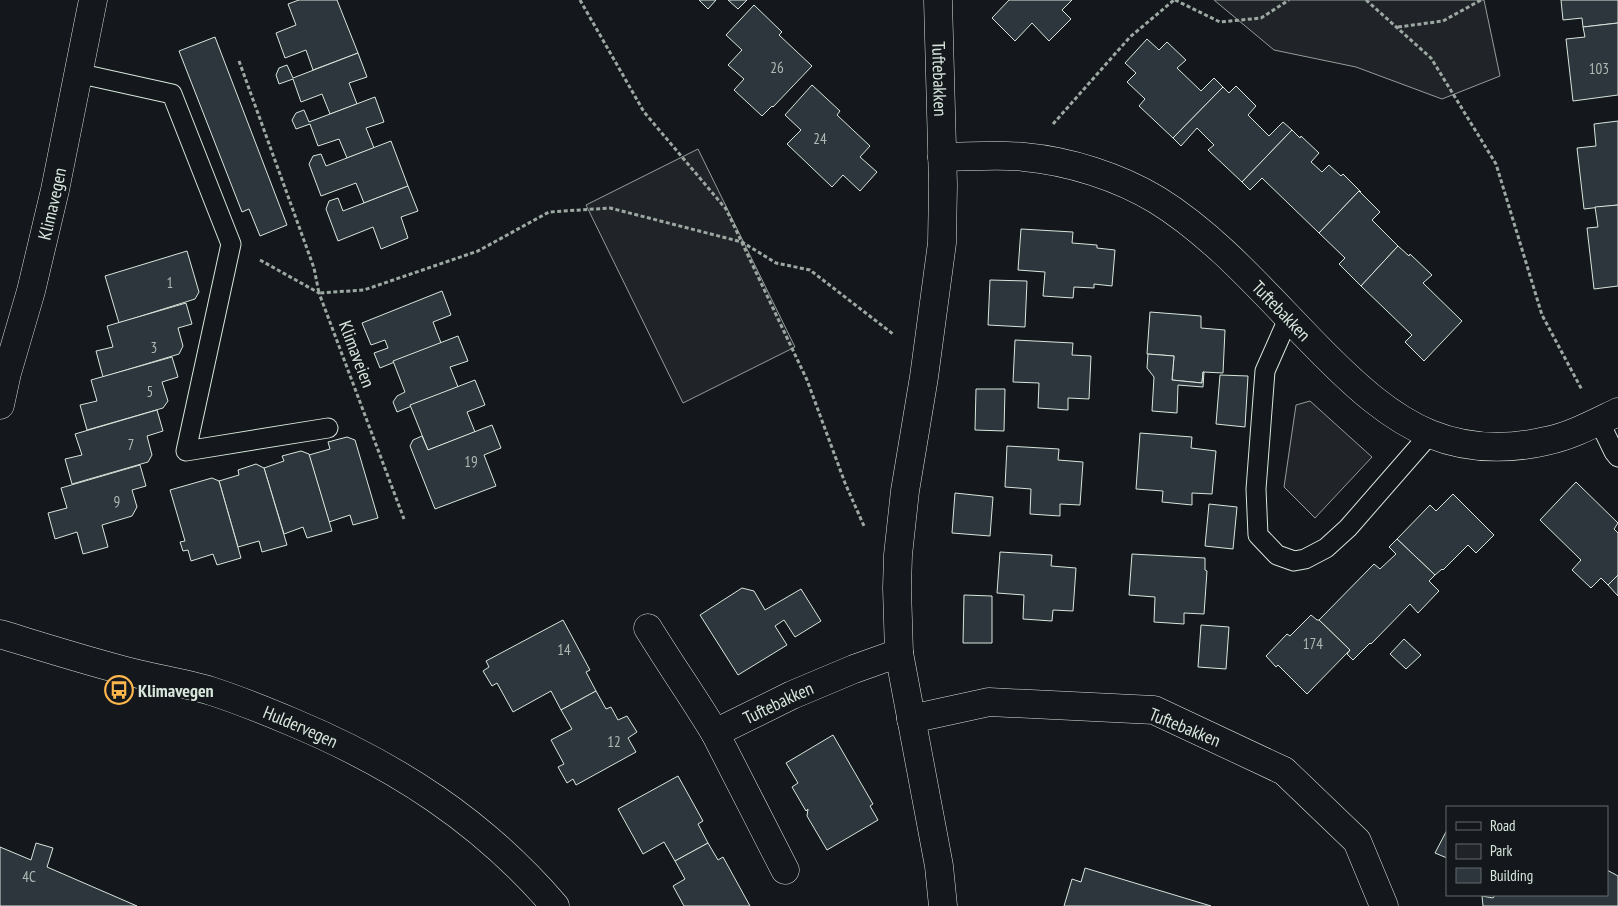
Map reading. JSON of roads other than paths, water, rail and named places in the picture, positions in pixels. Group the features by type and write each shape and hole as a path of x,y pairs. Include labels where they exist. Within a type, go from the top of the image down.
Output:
{"street":[{"name":"Klimavegen","path":"0,405 7,373 31,292 53,199 93,0"},
{"name":"Tuftebakken","path":"938,0 944,214 942,243 929,341 905,491 898,555 897,588 899,653 939,866 943,906"},
{"name":"Tuftebakken","path":"942,157 1024,156 1052,161 1100,173 1158,201 1189,223 1224,252 1369,397 1400,419 1430,434 1468,444 1493,447 1521,445 1547,441 1609,416"},
{"path":"648,628 716,733 785,870"},
{"name":"Huldervegen","path":"0,634 129,672 210,691 258,708 330,738 379,762 428,792 475,827 519,867 556,906"},
{"name":"Tuftebakken","path":"716,733 792,695 854,669 899,653"},
{"name":"Tuftebakken","path":"911,720 989,702 1154,710 1284,771 1357,841 1384,906"}],"lane":[{"path":"77,73 172,94 232,244 186,451 328,428"},
{"path":"1288,318 1265,371 1256,489 1258,535 1277,555 1294,561 1305,559 1326,548 1348,528 1430,434"},
{"path":"1609,416 1614,452 1618,457"}],"place":[{"name":"Klimavegen","path":"119,690"}]}
